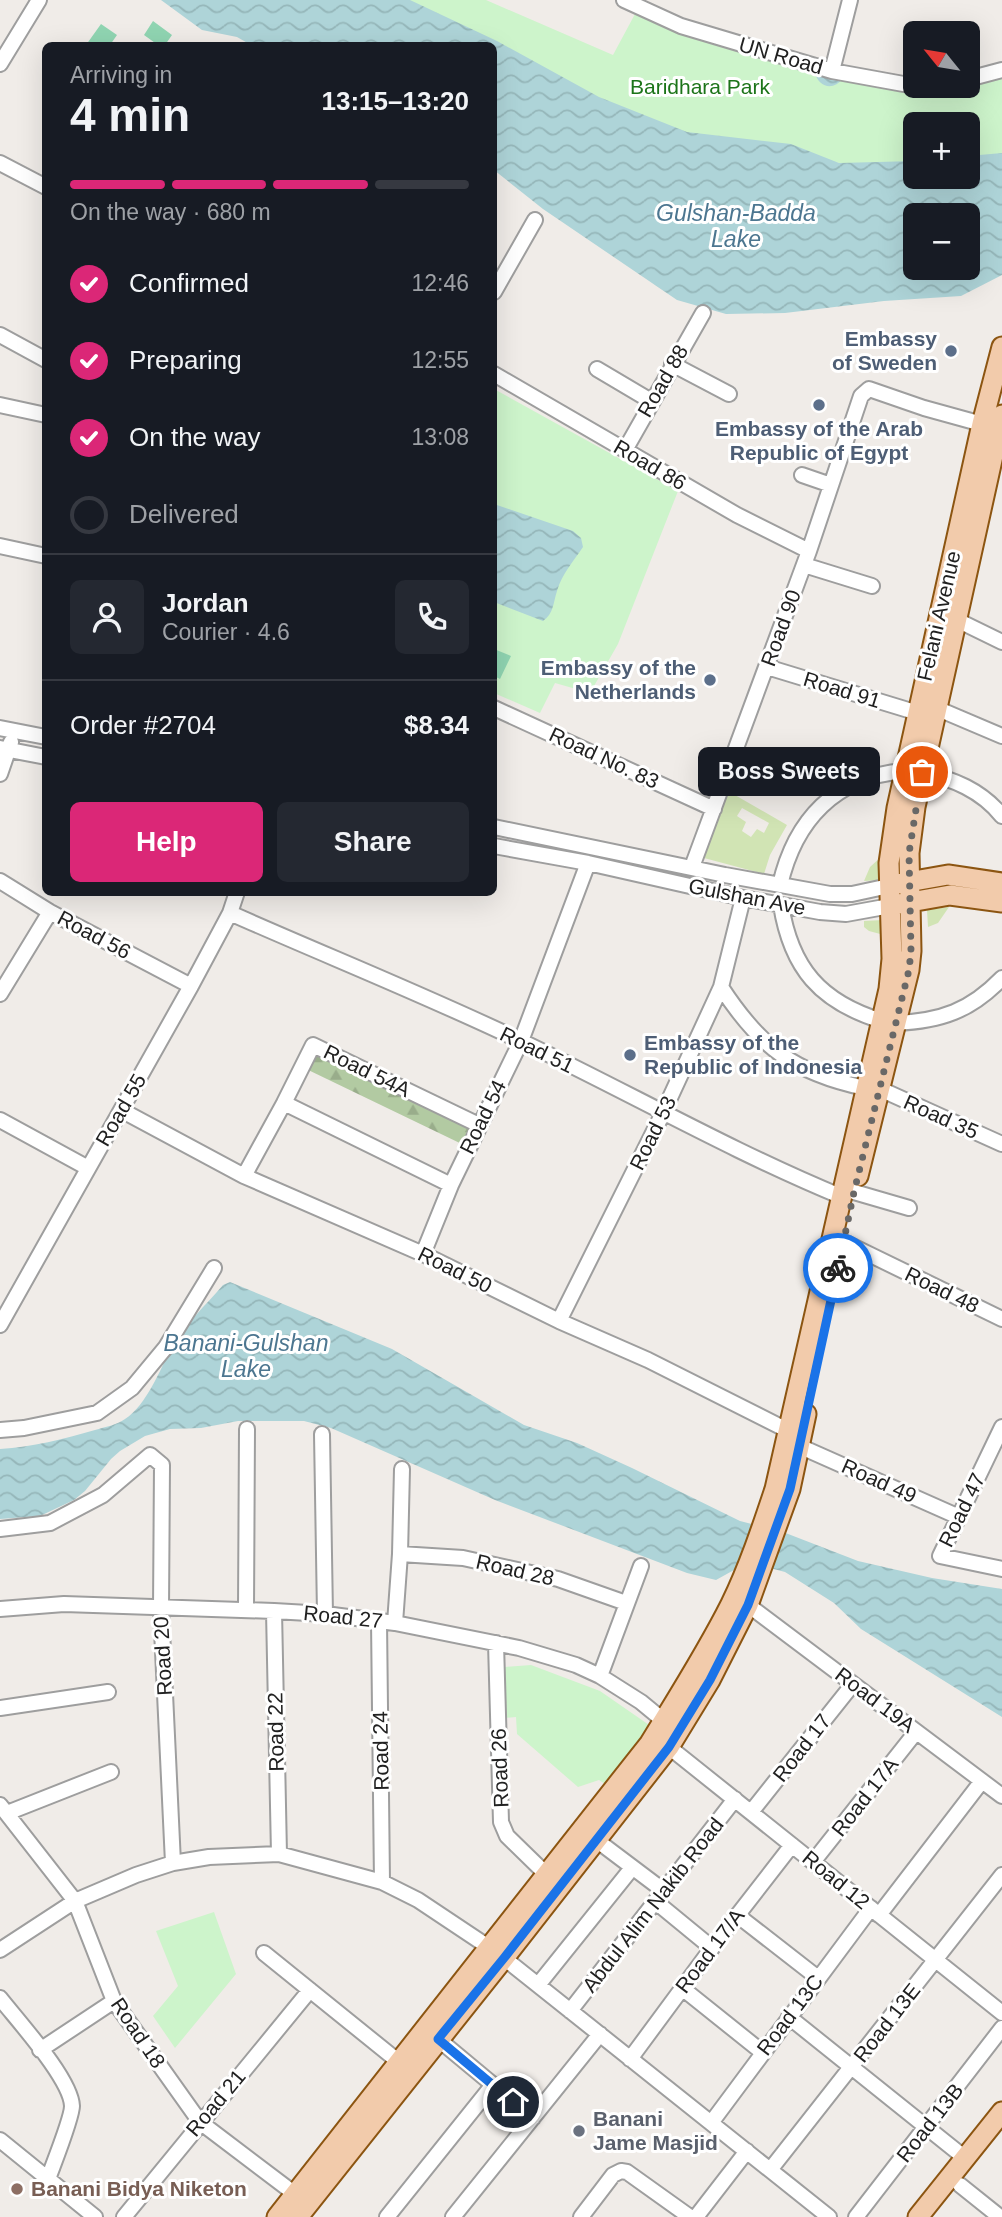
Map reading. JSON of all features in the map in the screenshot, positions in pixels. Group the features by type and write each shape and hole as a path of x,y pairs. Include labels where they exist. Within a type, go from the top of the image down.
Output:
{"main road":[{"name":"Felani Avenue","path":"927,711 957,620 996,425 1002,347"},
{"name":"Felani Avenue","path":"889,1022 891,842 913,772 996,425"},
{"name":"Felani Avenue","path":"889,1022 910,960 909,881 913,772"},
{"name":"Gulshan Ave","path":"889,886 948,875 1002,883"},
{"name":"Gulshan Ave","path":"890,906 950,895 1002,902"},
{"path":"791,1439 889,1022"},
{"path":"277,2217 399,2062 595,1839 670,1733 701,1661 760,1573 775,1489 844,1242 847,1194"},
{"path":"740,1602 772,1517"},
{"path":"298,2217 438,2039 547,1875 650,1743 670,1733"},
{"path":"918,2217 1002,2112"},
{"path":"934,2217 1002,2132"}],"street":[{"path":"0,64 39,0"},
{"path":"832,71 850,0"},
{"name":"UN Road","path":"629,1 681,26 832,71 903,84"},
{"path":"980,75 1002,69"},
{"path":"0,163 42,185"},
{"path":"497,287 535,220"},
{"name":"Road 88","path":"625,450 703,313"},
{"path":"0,335 42,358"},
{"path":"673,364 729,394"},
{"path":"597,369 651,401"},
{"name":"Road 86","path":"497,376 807,558 872,586"},
{"name":"Road 90","path":"692,867 807,558 861,397 869,389 924,408 996,425"},
{"path":"0,405 42,414"},
{"path":"802,475 831,485"},
{"path":"0,546 42,555"},
{"path":"957,620 1002,642"},
{"name":"Road 91","path":"767,667 927,711 1002,736"},
{"name":"Road No. 83","path":"497,709 714,809"},
{"path":"0,774 7,729 42,736"},
{"path":"4,748 42,756"},
{"path":"780,885 791,848 810,818 836,793 868,778 913,772 955,781 985,798 1002,816"},
{"name":"Gulshan Ave","path":"497,828 841,895 889,886"},
{"name":"Gulshan Ave","path":"497,847 589,863 743,898 820,912 846,914 890,906"},
{"name":"Road 54","path":"423,1254 451,1185 521,1041 589,863"},
{"name":"Road 56","path":"0,881 50,912 191,986"},
{"name":"Road 55","path":"0,1325 191,986 230,913 236,896"},
{"name":"Road 53","path":"559,1321 663,1113 722,987 743,898"},
{"path":"781,905 792,948 809,977 835,1001 849,1009 889,1022 935,1020 972,1004 1002,978"},
{"path":"0,994 50,912"},
{"name":"Road 51","path":"230,913 521,1041 796,1178 847,1194 909,1208"},
{"name":"Road 35","path":"722,987 745,1023 783,1056 808,1071 835,1082 873,1089 1002,1144"},
{"name":"Road 54A","path":"244,1176 313,1045 479,1125"},
{"path":"284,1103 451,1185"},
{"name":"Road 50","path":"121,1110 244,1176 423,1254 559,1321 648,1360 791,1439"},
{"path":"0,1120 88,1168"},
{"name":"Road 48","path":"844,1242 1002,1320"},
{"path":"0,1430 24,1429 97,1413 132,1388 166,1347 214,1268"},
{"name":"Road 47","path":"1002,1427 940,1556 1002,1569"},
{"path":"246,1610 247,1429"},
{"path":"322,1434 325,1614"},
{"name":"Road 49","path":"791,1439 959,1517"},
{"name":"Road 20","path":"0,1530 50,1524 103,1495 150,1455 162,1465 161,1609 173,1863"},
{"path":"395,1623 402,1469"},
{"name":"Road 28","path":"400,1554 463,1558 558,1579 626,1603"},
{"path":"600,1676 641,1566"},
{"name":"Road 19A","path":"740,1602 1002,1796"},
{"name":"Road 27","path":"0,1609 64,1604 246,1610 325,1614 395,1623 496,1643 576,1665 600,1676 641,1702 670,1733"},
{"name":"Road 22","path":"274,1611 279,1854"},
{"name":"Road 24","path":"379,1621 382,1882"},
{"name":"Road 26","path":"496,1643 501,1822 507,1836 547,1875"},
{"name":"Road 17","path":"751,1812 853,1684"},
{"path":"0,1708 108,1692"},
{"name":"Road 17A","path":"813,1862 916,1732"},
{"name":"Road 12","path":"670,1733 735,1799 1002,2013"},
{"path":"4,1809 111,1772"},
{"name":"Road 13C","path":"710,2123 818,1978 982,1781"},
{"name":"Abdul Alim Nakib Road","path":"570,2011 735,1799"},
{"name":"Road 18","path":"4,1809 75,1901 114,2001 200,2122 295,2194"},
{"path":"595,1839 632,1868 712,1948"},
{"name":"Road 17/A","path":"630,2059 792,1845"},
{"path":"0,1950 75,1901 136,1875 173,1863 209,1857 279,1854 382,1882 418,1900 497,1953 829,2217"},
{"path":"538,1986 632,1868"},
{"name":"Road 13E","path":"770,2170 1002,1875"},
{"path":"989,1893 1002,1902"},
{"path":"737,1915 818,1978"},
{"path":"264,1953 399,2062"},
{"path":"682,1988 762,2052"},
{"name":"Road 21","path":"124,2217 310,1990"},
{"path":"0,1998 57,2071 72,2107 48,2179"},
{"path":"40,2050 114,2001"},
{"path":"789,2017 965,2158"},
{"name":"Road 13B","path":"856,2217 1002,2028"},
{"path":"453,2217 600,2034"},
{"path":"438,2039 533,2118"},
{"path":"387,2217 492,2085"},
{"path":"0,2140 95,2217"},
{"path":"696,2217 747,2151"},
{"path":"581,2217 613,2175 621,2171 627,2172 690,2217"},
{"path":"960,2185 1000,2217"}],"green space":[{"name":"Baridhara Park","path":"408,0 486,0 613,55 635,14 680,30 903,86 903,98 980,98 980,82 1002,75 1002,156 980,158 980,112 903,112 903,164 839,163 689,135 601,100 497,48 497,42 486,42 416,7"},
{"path":"153,21 172,35 167,42 154,42 144,35"},
{"path":"101,24 117,35 112,42 88,42"},
{"path":"497,391 678,491 618,644 590,693 555,683 540,713 497,694"},
{"path":"497,650 511,656 500,679 497,678"},
{"path":"728,791 787,825 770,855 764,874 704,858","holes":["742,808 769,823 764,833 757,829 751,837 742,831 746,822 737,816"]},
{"path":"882,856 882,880 864,881 870,867"},
{"path":"949,907 938,923 928,927 927,910"},
{"path":"883,920 884,935 864,927 864,921"},
{"path":"313,1045 479,1125 468,1147 302,1067"},
{"path":"531,1665 600,1691 652,1727 608,1786 599,1780 578,1787 517,1734 516,1717 504,1718 505,1667"},
{"path":"214,1912 236,1974 175,2048 153,2016 178,1986 156,1931"}],"water":[{"name":"Gulshan-Badda Lake","path":"161,0 410,0 497,41 599,97 687,132 791,144 839,163 903,161 903,189 980,189 980,155 1002,153 1002,275 961,296 884,301 785,313 726,314 677,300 543,209 497,172 497,42 246,42 237,37 202,30"},
{"path":"815,73 843,78 835,85 827,86 820,82"},
{"path":"497,505 573,531 581,538 583,547 562,579 551,611 543,621 497,603"},
{"name":"Banani-Gulshan Lake","path":"230,1282 392,1349 524,1425 577,1443 740,1521 783,1532 858,1561 932,1578 1002,1589 1002,1717 861,1629 834,1603 785,1572 753,1567 734,1570 716,1580 687,1573 495,1500 331,1428 304,1421 238,1421 201,1428 170,1429 145,1436 111,1459 85,1491 74,1500 40,1516 0,1519 0,1449 60,1439 111,1426 125,1419 146,1396 183,1330 223,1285"}],"way so far":[{"path":"838,1268 909,970 909,853 922,772"}],"place":[{"name":"Embassy of Sweden","path":"951,351"},
{"name":"Embassy of the Arab Republic of Egypt","path":"819,405"},
{"name":"Embassy of the Netherlands","path":"710,680"},
{"name":"Boss Sweets","path":"922,772"},
{"name":"Embassy of the Republic of Indonesia","path":"630,1055"},
{"name":"Banani Jame Masjid","path":"579,2131"},
{"name":"Banani Bidya Niketon","path":"17,2189"}],"route":[{"path":"513,2102 438,2039 669,1747 710,1680 748,1605 790,1489 838,1268"}]}
